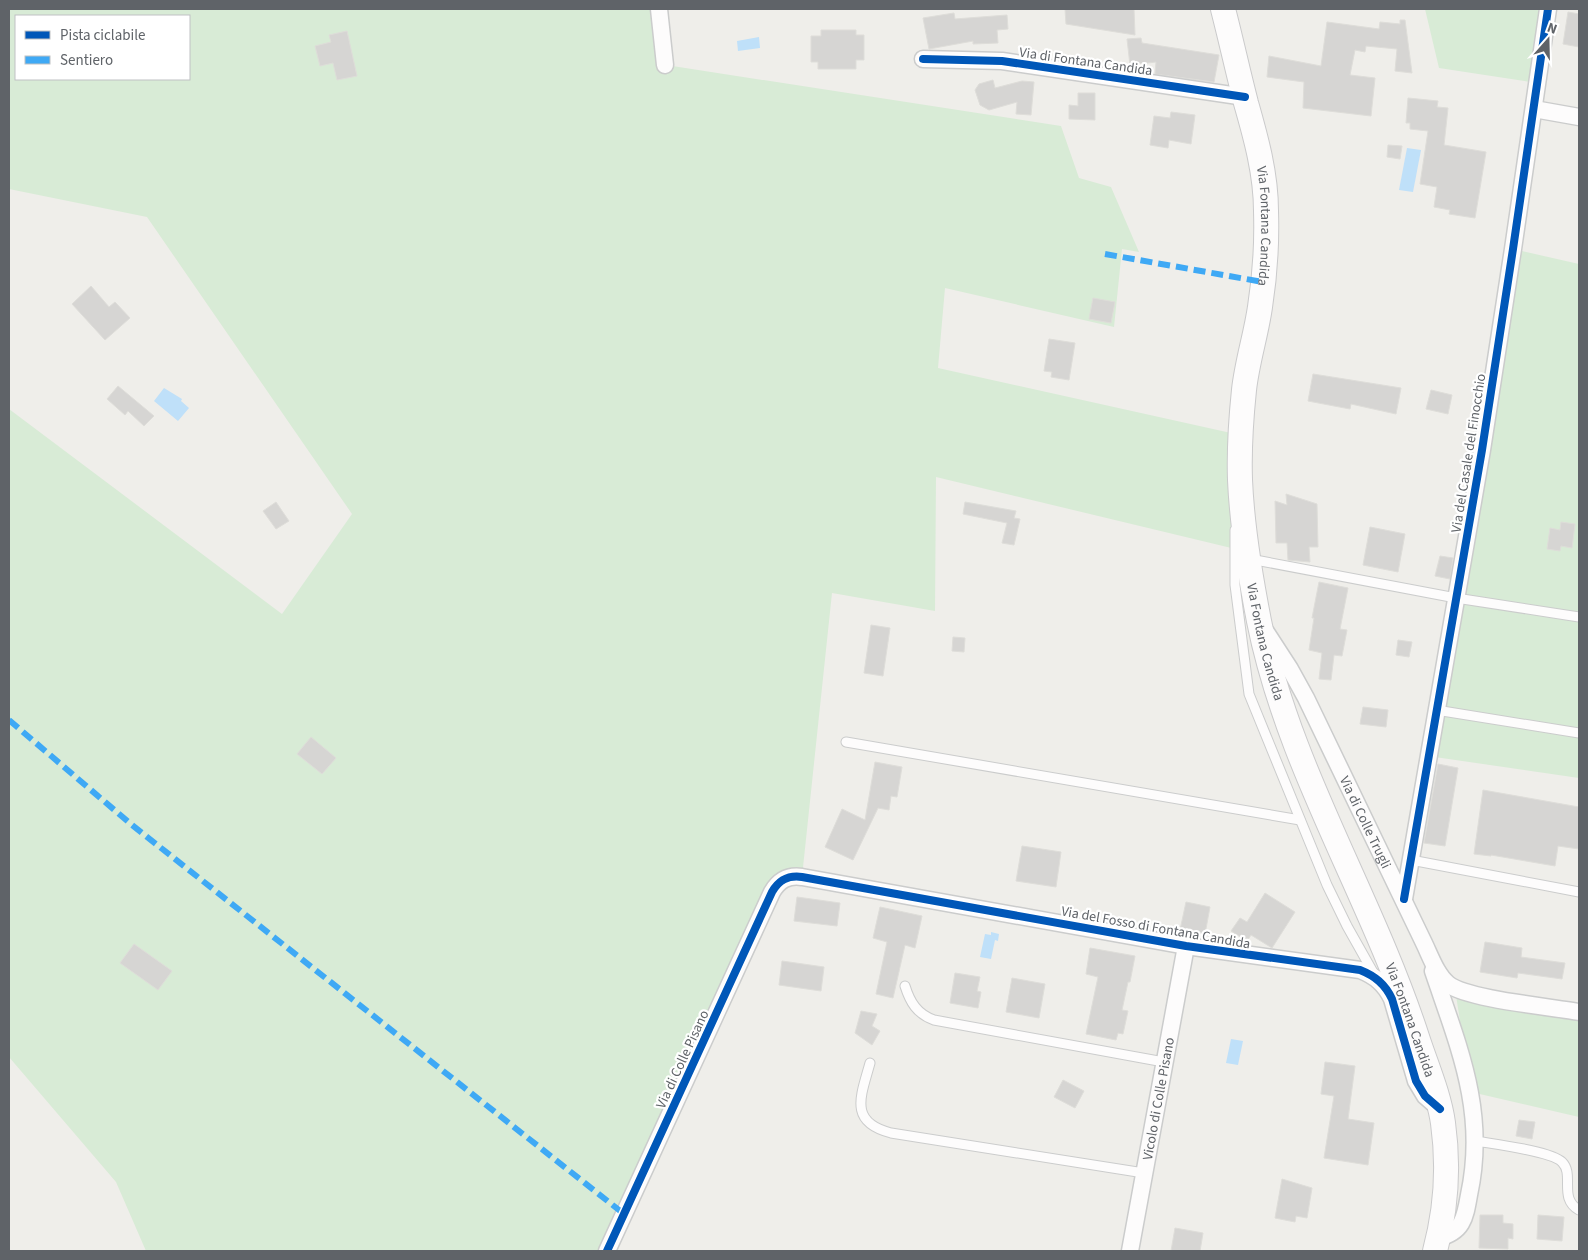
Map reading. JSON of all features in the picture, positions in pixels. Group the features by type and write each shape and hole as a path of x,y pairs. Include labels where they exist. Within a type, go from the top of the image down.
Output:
{"main road":[{"name":"Via Fontana Candida","path":"1223,9 1263,171 1266,208 1266,238 1260,308 1244,389 1240,435 1240,493 1259,622 1283,710 1294,742 1401,990 1440,1109 1445,1141 1446,1168 1443,1207 1436,1244"}],"street":[{"path":"659,9 666,65"},
{"name":"Via del Casale del Finocchio","path":"1404,899 1483,441 1548,9"},
{"name":"Via di Fontana Candida","path":"923,59 1002,62 1245,98"},
{"path":"1534,109 1579,117"},
{"name":"Via di Colle Trugli","path":"1259,622 1306,698 1404,899 1422,941 1443,979 1450,986 1473,995 1579,1012"},
{"name":"Via del Fosso di Fontana Candida","path":"784,879 802,877 1186,946 1360,970 1376,978 1387,988 1416,1080 1425,1096 1440,1109"},
{"name":"Via di Colle Pisano","path":"607,1251 772,892 784,879"},
{"path":"1422,941 1455,1035 1475,1114 1476,1141 1471,1188 1462,1222 1456,1231 1436,1244"},
{"name":"Vicolo di Colle Pisano","path":"1130,1251 1186,946"}],"lane":[{"path":"1240,493 1235,526 1234,571 1248,690 1334,901 1376,978"},
{"path":"1249,559 1456,598 1579,617"},
{"path":"1436,710 1579,733"},
{"path":"846,742 1300,820"},
{"path":"1410,860 1579,892"},
{"path":"905,986 910,1000 916,1009 926,1017 934,1020 1164,1062"},
{"path":"870,1064 861,1110 864,1119 877,1129 891,1133 1144,1173"},
{"path":"1476,1141 1546,1154 1559,1159 1566,1170 1569,1198 1573,1206 1579,1210"}],"green space":[{"path":"9,9 659,9 666,65 1061,126 1079,178 1111,187 1139,252 1122,249 1114,327 945,288 938,368 1240,435 1248,552 936,477 935,611 832,593 802,877 787,878 607,1251 146,1251 116,1182 9,1057 9,409 282,614 352,514 147,217 9,189"},
{"path":"1425,9 1548,9 1537,83 1439,68"},
{"path":"1513,249 1579,264 1579,778 1428,756"},
{"path":"1455,989 1579,1012 1579,1117 1471,1092"}],"water":[{"path":"759,37 760,48 738,51 737,41"},
{"path":"1407,148 1421,150 1413,192 1399,190"},
{"path":"164,388 182,399 181,401 189,408 178,421 154,401"},
{"path":"991,932 999,934 998,941 995,940 991,959 980,957 985,934 991,935"},
{"path":"1231,1039 1243,1041 1238,1065 1226,1063"}],"building":[{"path":"1065,9 1134,9 1135,35 1066,24"},
{"path":"1568,12 1579,14 1579,47 1563,44"},
{"path":"954,13 955,19 1007,15 1008,29 997,30 998,43 973,44 973,41 929,49 923,18"},
{"path":"1400,20 1405,20 1412,73 1395,71 1397,49 1366,46 1365,52 1355,50 1350,75 1375,78 1371,116 1303,108 1304,82 1267,77 1269,56 1321,66 1327,22 1379,29 1380,22 1400,24"},
{"path":"821,30 856,30 856,35 864,35 864,60 856,60 856,69 818,69 818,62 811,62 811,36 821,36"},
{"path":"347,31 357,76 337,80 333,63 320,66 315,46 331,42 329,35"},
{"path":"1141,38 1142,43 1219,55 1214,82 1155,74 1156,62 1130,65 1127,39"},
{"path":"993,80 995,88 1022,81 1034,82 1031,115 1016,114 1017,102 989,110 980,105 975,90 979,84"},
{"path":"1078,93 1095,93 1095,120 1069,119 1069,105 1078,106"},
{"path":"1408,98 1438,101 1437,107 1448,108 1444,145 1486,152 1475,218 1449,214 1450,210 1434,207 1437,187 1420,184 1428,131 1410,129 1410,123 1406,123"},
{"path":"1171,112 1195,115 1191,144 1169,140 1168,148 1150,145 1154,116 1170,118"},
{"path":"1388,145 1402,146 1400,159 1387,157"},
{"path":"91,286 109,307 115,302 130,318 105,340 72,304"},
{"path":"1093,298 1115,302 1111,323 1089,319"},
{"path":"1049,339 1075,343 1069,380 1051,377 1052,372 1044,371"},
{"path":"1313,374 1401,388 1396,414 1351,404 1350,409 1308,401"},
{"path":"118,386 154,416 144,426 128,411 125,415 107,399"},
{"path":"1431,390 1452,395 1448,414 1426,409"},
{"path":"1286,494 1317,504 1318,547 1309,547 1310,562 1288,560 1287,543 1276,543 1275,501 1287,505"},
{"path":"276,502 289,521 276,529 263,511"},
{"path":"965,502 1016,511 1014,518 1020,519 1014,545 1002,543 1007,523 963,514"},
{"path":"1561,522 1575,524 1572,548 1561,546 1560,551 1547,549 1550,528 1560,530"},
{"path":"1370,527 1405,534 1398,572 1363,565"},
{"path":"1440,556 1453,558 1450,579 1435,576"},
{"path":"1319,582 1348,588 1340,629 1347,630 1342,656 1334,655 1331,680 1319,679 1322,653 1309,650 1314,618 1312,618"},
{"path":"871,625 890,628 883,676 864,673"},
{"path":"953,637 965,638 964,652 952,651"},
{"path":"1398,640 1412,642 1409,657 1396,655"},
{"path":"1363,707 1388,710 1386,727 1360,724"},
{"path":"311,737 336,758 322,774 297,754"},
{"path":"875,762 902,767 897,797 891,796 889,810 878,808 853,860 825,847 842,809 865,820"},
{"path":"1438,764 1458,768 1445,846 1424,843"},
{"path":"1483,790 1579,807 1579,849 1558,846 1555,866 1491,855 1474,854"},
{"path":"1022,846 1061,852 1056,887 1016,881"},
{"path":"1265,893 1295,912 1272,948 1251,935 1247,941 1231,931 1240,918 1247,922"},
{"path":"797,897 840,903 837,926 794,921"},
{"path":"1186,902 1210,907 1205,934 1180,930"},
{"path":"880,907 922,916 915,948 905,945 893,998 876,994 887,942 873,938"},
{"path":"1485,942 1522,948 1521,957 1565,963 1562,979 1518,973 1517,978 1480,972"},
{"path":"134,944 172,971 158,990 120,963"},
{"path":"1090,948 1135,956 1122,1010 1128,1011 1123,1034 1118,1033 1116,1040 1086,1034 1098,977 1086,974"},
{"path":"782,961 824,967 821,991 779,985"},
{"path":"955,973 980,977 977,991 981,992 978,1008 950,1003"},
{"path":"1012,978 1045,984 1039,1018 1006,1012"},
{"path":"861,1011 877,1014 872,1026 880,1031 872,1045 855,1033"},
{"path":"1325,1062 1355,1066 1348,1119 1374,1123 1368,1165 1324,1158 1334,1096 1321,1094"},
{"path":"1063,1080 1084,1091 1075,1108 1054,1097"},
{"path":"1519,1120 1535,1122 1532,1139 1516,1136"},
{"path":"1282,1179 1312,1188 1307,1218 1296,1216 1295,1222 1275,1218"},
{"path":"1480,1215 1503,1215 1503,1223 1513,1224 1513,1239 1508,1238 1508,1249 1479,1248"},
{"path":"1538,1215 1564,1217 1562,1241 1537,1239"},
{"path":"1175,1228 1203,1233 1200,1251 1171,1251"}],"marked path":[{"path":"1105,254 1263,282"},
{"path":"9,720 132,825 624,1214"}],"cycle path":[{"path":"1404,899 1482,450 1548,9"},
{"path":"923,59 1002,61 1245,97"},
{"path":"607,1251 772,892 781,881 792,877 802,877 1186,946 1360,970 1379,981 1392,999 1416,1081 1425,1096 1440,1109"}]}
